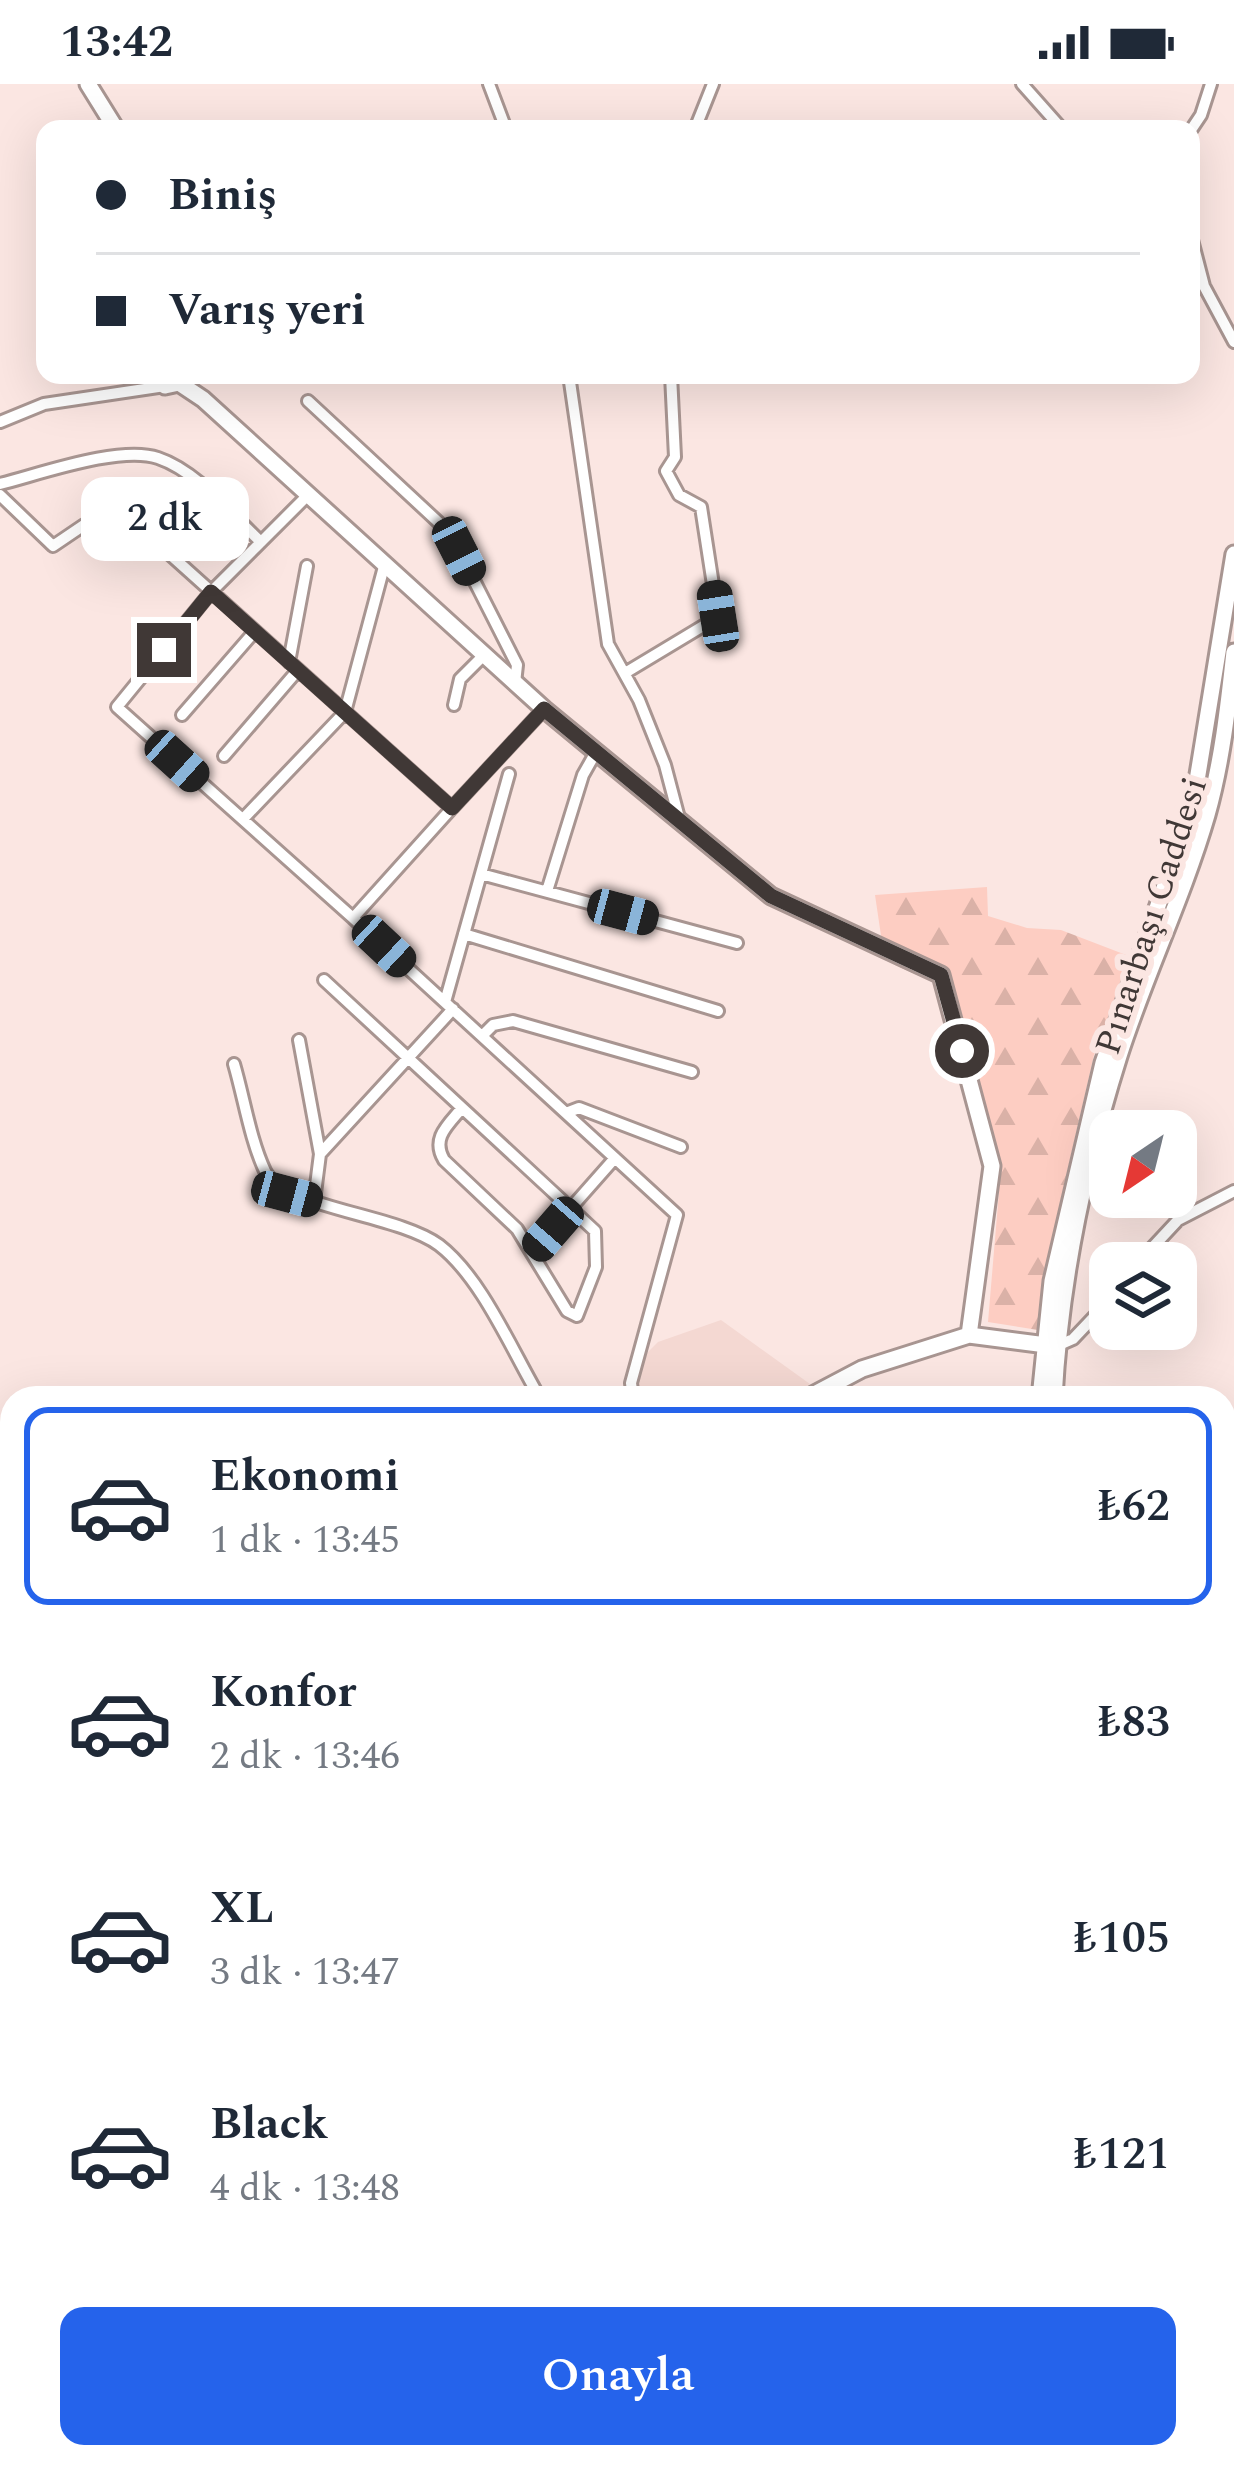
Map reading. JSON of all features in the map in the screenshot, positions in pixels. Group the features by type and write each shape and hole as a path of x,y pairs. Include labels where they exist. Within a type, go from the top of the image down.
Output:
{"street":[{"path":"88,84 110,120"},
{"path":"489,84 503,120"},
{"path":"699,120 713,84"},
{"path":"1022,84 1054,120"},
{"path":"1198,120 1211,84"},
{"path":"1200,271 1234,342"},
{"path":"0,422 44,404 144,384"},
{"path":"180,384 203,399 544,709 771,896 941,975 992,1166 969,1335"},
{"path":"570,384 608,644 665,765 680,821"},
{"path":"625,673 718,616 701,507 679,494 666,471 675,457 671,384"},
{"path":"308,401 450,532 517,665 515,682"},
{"path":"0,484 109,458 160,458 202,487 261,542"},
{"path":"309,494 211,592 116,707 677,1215 632,1386"},
{"path":"0,495 52,546 84,525 135,524 452,808"},
{"name":"Pınarbaşı Caddesi","path":"1222,738 1225,591 1234,554"},
{"path":"243,819 345,712 386,563"},
{"path":"224,756 293,666 307,566"},
{"path":"182,716 255,632"},
{"path":"1043,1386 1120,1052 1208,812 1234,652"},
{"path":"454,704 460,679 484,654"},
{"path":"353,918 544,709"},
{"path":"548,892 583,775 596,752"},
{"path":"320,1154 449,1006 509,774"},
{"path":"481,874 736,943"},
{"path":"464,934 718,1011"},
{"path":"324,980 596,1232 596,1267 578,1316 567,1311 517,1229 444,1160 438,1149 440,1135 462,1108"},
{"path":"482,1036 493,1025 513,1021 692,1072"},
{"path":"299,1040 320,1154 314,1201"},
{"path":"234,1064 266,1174 287,1194 414,1229 451,1256 463,1266 533,1386"},
{"path":"566,1113 579,1108 681,1147"},
{"path":"532,1252 615,1158"},
{"path":"1158,1242 1178,1220 1234,1191"},
{"path":"830,1386 862,1369 969,1335 1051,1346 1073,1339 1089,1322"},
{"path":"1051,1346 1053,1386"}],"shaded area":[{"path":"721,1320 810,1384 637,1386 647,1353 658,1342"}],"green space":[{"path":"987,887 988,916 1027,928 1061,930 1134,958 1094,1055 1060,1203 1038,1330 988,1322 999,1192 996,1146 961,1011 942,986 895,965 883,949 875,895"}],"route":[{"path":"164,650 211,592 452,808 544,709 771,896 941,975 962,1051"}]}
